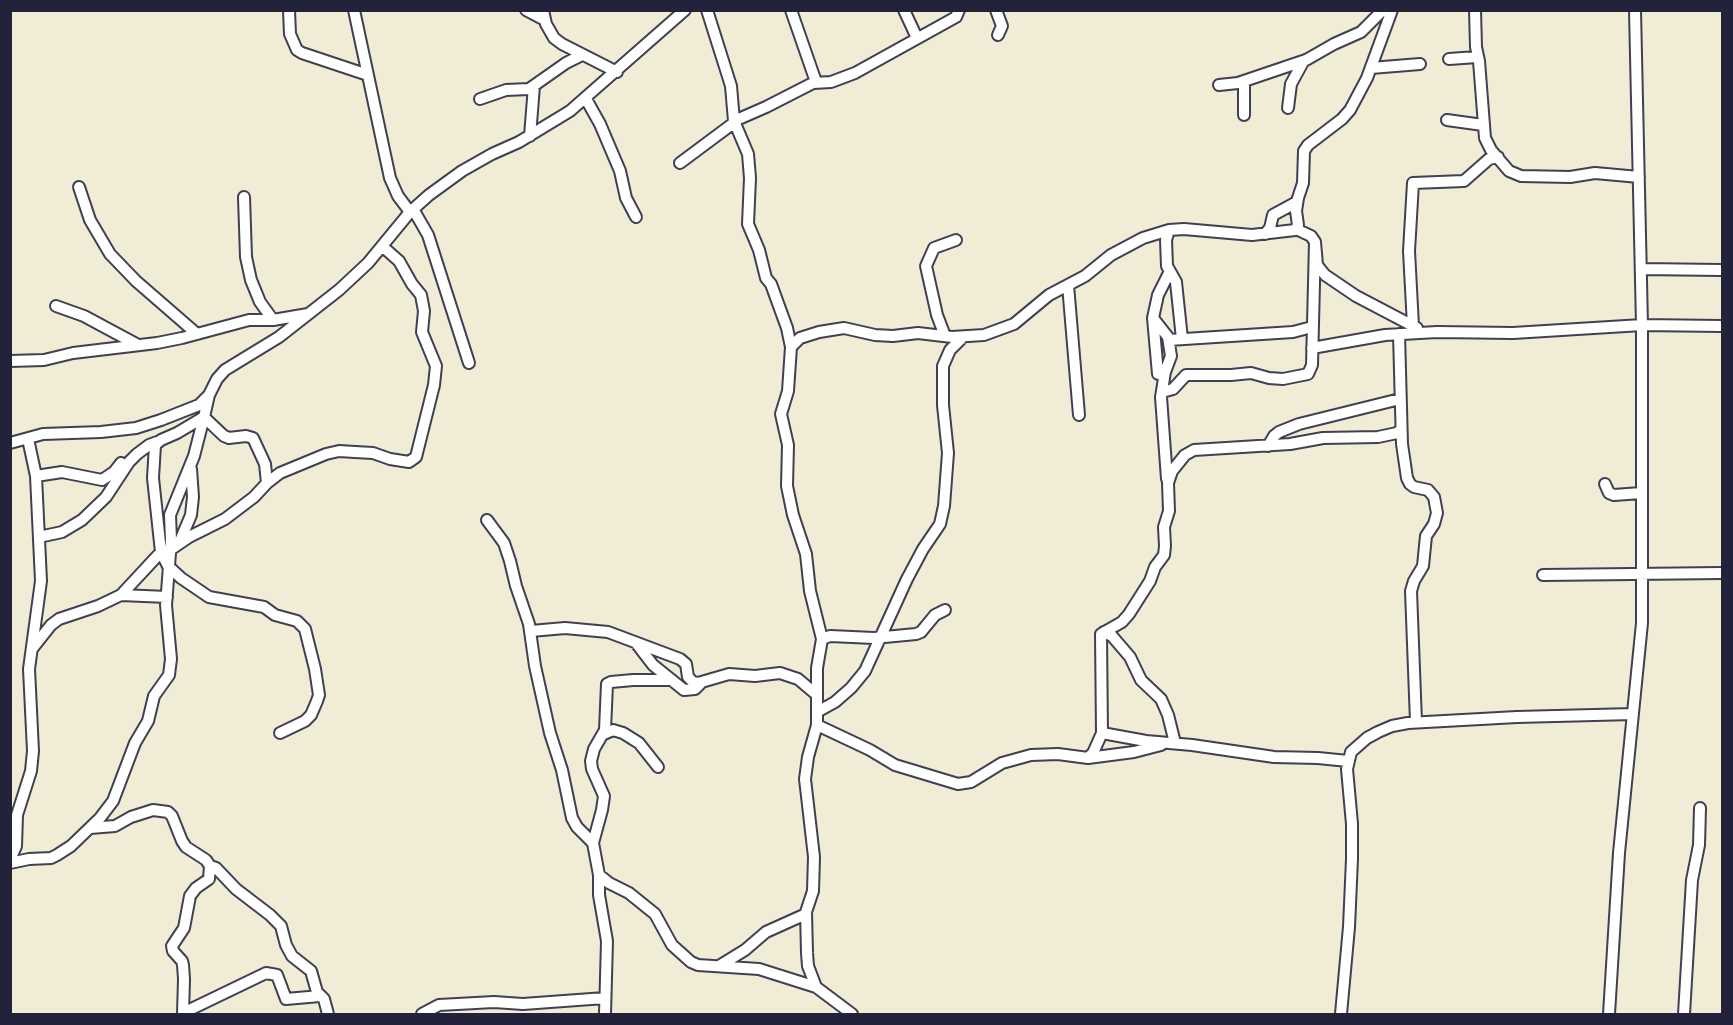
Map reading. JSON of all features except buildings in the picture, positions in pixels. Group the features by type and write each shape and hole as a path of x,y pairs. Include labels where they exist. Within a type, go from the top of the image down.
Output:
{"street":[{"path":"290,10 289,23 294,45 302,53 368,75"},
{"path":"289,23 298,10"},
{"path":"354,10 390,178 398,196 412,210 428,236 469,363"},
{"path":"526,10 544,15 554,38 561,45 617,72"},
{"path":"28,439 36,476 40,597 29,669 33,751 31,771 17,815 16,846 10,862 51,858 70,846 90,828 113,801 137,740 148,721 154,696 169,675 171,659 166,614 170,515 190,466 209,395 217,379 225,370 279,337 311,313 368,263 412,210 462,171 530,136 570,111 617,72 684,10"},
{"path":"707,10 731,86 735,121 750,164 748,224 759,250 766,278 771,284 785,321 791,347 788,391 781,411 788,445 787,486 793,515 806,554 810,591 822,639 818,668 817,724 805,779 814,857 813,891 806,914 807,953 816,987"},
{"path":"791,10 816,82"},
{"path":"904,10 917,38"},
{"path":"680,163 735,121 816,82 831,82 855,73 956,17 959,10"},
{"path":"996,10 1002,26 998,35"},
{"path":"1219,85 1244,81 1303,62 1361,32 1383,10"},
{"path":"1296,229 1297,202 1303,183 1304,151 1350,110 1371,68 1392,10"},
{"path":"1475,10 1483,125 1487,144 1509,171 1521,176 1570,177 1595,173 1639,177"},
{"path":"1609,1014 1619,853 1642,623 1642,325 1635,10"},
{"path":"480,99 506,90 521,91 534,86 566,63 582,55"},
{"path":"1449,59 1477,57"},
{"path":"1288,108 1292,84 1303,62"},
{"path":"1371,68 1420,64"},
{"path":"1244,81 1244,115"},
{"path":"530,136 534,86"},
{"path":"586,99 600,124 620,171 626,198 636,217"},
{"path":"1447,120 1483,125"},
{"path":"1413,326 1409,251 1413,183 1464,181 1490,159 1498,157"},
{"path":"79,187 90,219 110,254 136,281 197,334"},
{"path":"244,197 246,257 251,280 260,302 273,320"},
{"path":"1265,234 1270,228 1273,215 1297,202"},
{"path":"791,347 800,338 844,328 883,336 918,333 963,337 984,335 1009,327 1049,295 1090,273 1109,256 1128,245 1169,230 1184,229 1229,234 1265,234 1296,229 1311,236 1315,242 1317,265 1325,275 1356,296 1429,333"},
{"path":"1169,230 1166,248 1167,266 1176,282 1182,339"},
{"path":"945,336 937,315 926,266 934,248 956,240"},
{"path":"1162,392 1173,389 1186,375 1251,373 1283,379 1304,376 1310,371 1315,242"},
{"path":"170,549 225,519 280,473 339,451 373,453 409,462 416,458 434,385 436,366 422,332 424,311 421,295 399,261 382,246"},
{"path":"1641,269 1722,270"},
{"path":"1158,374 1153,318 1158,295 1170,271"},
{"path":"1068,285 1079,415"},
{"path":"56,306 84,316 138,345"},
{"path":"10,361 44,360 73,353 182,338 249,321 273,320 311,313"},
{"path":"1088,758 1093,753 1102,733 1101,634 1122,622 1129,614 1150,582 1155,567 1164,555 1166,546 1164,527 1169,511 1162,392 1165,372 1170,361 1169,340 1153,318"},
{"path":"1312,348 1399,334 1513,333 1642,325 1722,326"},
{"path":"1169,340 1293,332 1312,327"},
{"path":"1399,334 1401,429 1407,478 1414,487 1428,490 1434,497 1437,513 1434,524 1426,536 1423,566 1411,591 1416,722"},
{"path":"817,712 835,702 861,678 907,579 940,524 944,506 948,453 943,405 943,366 950,350 963,337"},
{"path":"10,443 43,434 136,428 199,405 209,395"},
{"path":"1268,446 1279,432 1299,423 1400,399"},
{"path":"204,417 224,436 253,438 265,464 267,483"},
{"path":"39,537 62,532 82,520 106,497 132,459 149,445 177,433 204,417"},
{"path":"1168,483 1172,471 1189,452 1230,447 1268,446 1323,438 1378,437 1397,433 1401,429"},
{"path":"157,442 153,478 170,549"},
{"path":"36,476 62,472 102,480 123,462 132,459"},
{"path":"30,652 51,625 59,619 98,606 121,595 170,549 188,527 192,515 190,466"},
{"path":"1605,484 1609,493 1614,495 1641,493"},
{"path":"487,520 504,543 531,631 535,666 572,818 592,843"},
{"path":"168,566 209,597 264,607 275,615 297,621 305,629 319,695 311,715 305,721 280,733"},
{"path":"1543,575 1722,573"},
{"path":"121,595 167,597"},
{"path":"822,639 830,636 882,637 921,632 931,619 945,610"},
{"path":"531,631 580,628 608,632 680,659 686,664 688,677 693,682 698,683 729,674 755,676 780,673 798,679 817,695"},
{"path":"1104,632 1112,636 1130,657 1141,680 1161,699 1168,715 1171,743"},
{"path":"633,641 653,664 687,691 695,689 704,680"},
{"path":"605,1014 607,941 599,895 599,875 592,843 604,796 592,769 591,761 594,748 604,734 607,720 607,684 633,680 672,680"},
{"path":"1341,1014 1349,927 1352,859 1348,761 1351,752 1367,738 1392,726 1416,722 1633,714"},
{"path":"817,724 895,765 958,784 971,782 1002,763 1031,755 1058,754 1088,758 1134,752 1171,743"},
{"path":"604,734 613,730 623,733 639,743 658,766"},
{"path":"1102,733 1274,757 1348,761"},
{"path":"1684,1014 1692,880 1700,845 1701,808"},
{"path":"90,828 115,826 153,810 168,812 186,847 206,860 210,866 216,868 236,889 278,922 292,956 311,971 317,992 326,1004 328,1014"},
{"path":"210,866 209,879 196,888 190,896 184,928 172,946 183,965 183,1014 266,974 277,975 286,999 320,996"},
{"path":"599,875 629,893 655,914 672,945 682,956 698,965 759,969 816,987 852,1014"},
{"path":"719,966 745,950 766,932 806,914"},
{"path":"422,1014 439,1005 494,1002 523,1004 605,998"}]}
